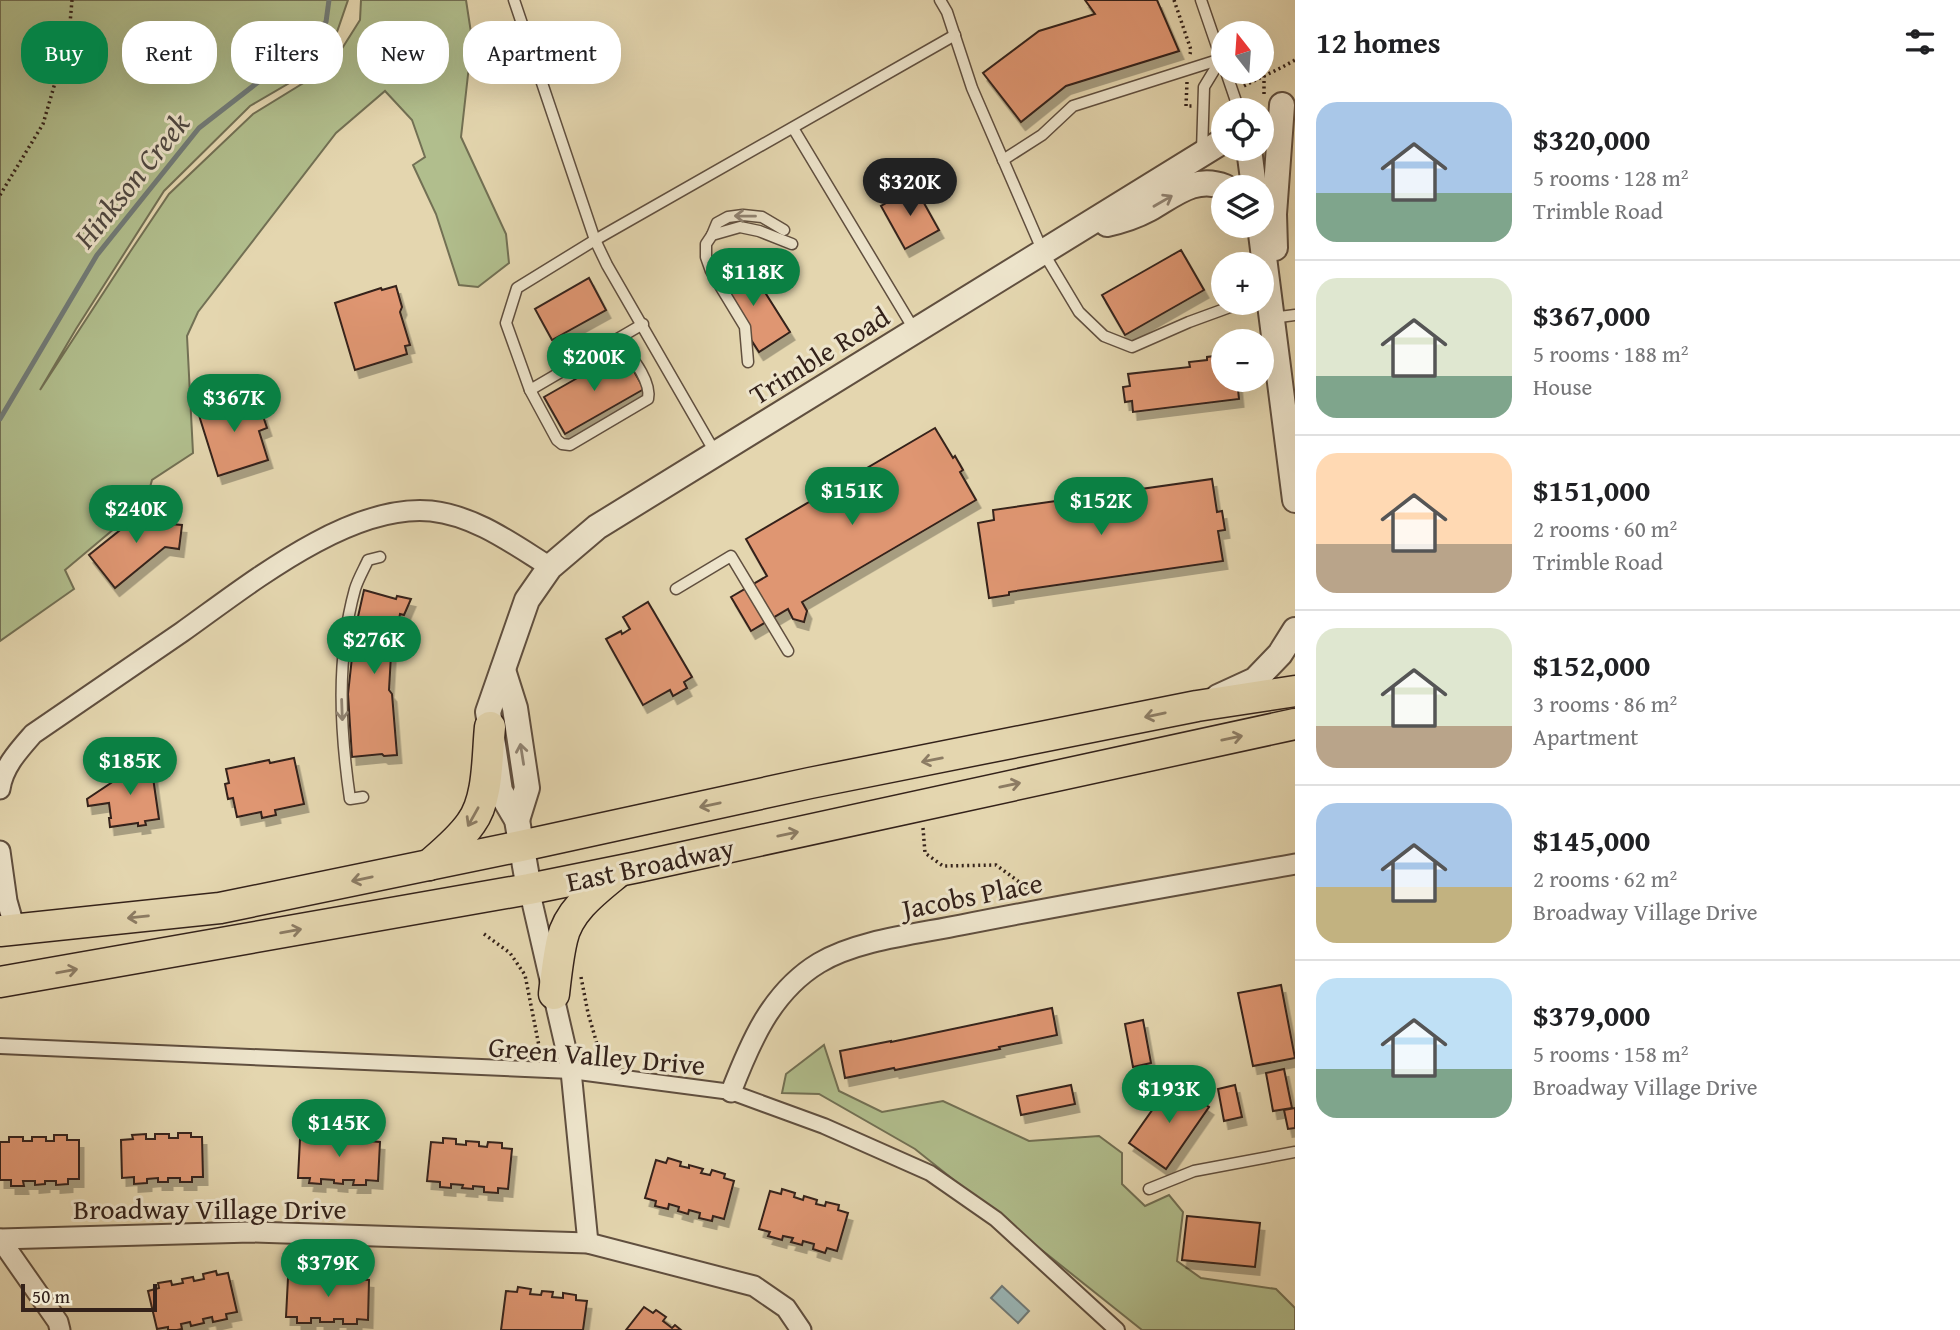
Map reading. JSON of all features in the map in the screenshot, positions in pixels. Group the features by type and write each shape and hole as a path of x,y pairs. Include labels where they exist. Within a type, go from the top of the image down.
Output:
{"main road":[{"name":"East Broadway","path":"5,936 220,908 429,866 519,833 810,783 1197,706 1295,691"},
{"name":"East Broadway","path":"0,982 529,889 1295,724"},
{"path":"429,866 473,820 483,798 490,727"},
{"path":"554,994 562,937 573,914 619,871"}],"street":[{"path":"1274,254 1280,107"},
{"name":"Trimble Road","path":"529,889 519,833 500,791 488,712 527,600 550,567 597,527 1211,148"},
{"path":"1076,232 1145,211 1185,188 1205,182 1211,184"},
{"path":"1274,302 1284,316 1295,500"},
{"path":"0,789 1,780 15,754 33,734 244,589 306,548 336,532 376,516 405,511 430,511 457,516 489,529 550,567"},
{"path":"1197,706 1255,680 1280,654 1295,630"},
{"name":"Trimble Road","path":"503,670 515,708 527,788 519,833"},
{"path":"0,851 7,901 5,936"},
{"name":"Jacobs Place","path":"731,1092 750,1043 771,1009 792,984 819,963 858,946 1031,911 1295,864"},
{"path":"529,889 572,1071 589,1243"},
{"name":"Green Valley Drive","path":"0,1046 572,1071 731,1092 824,1126 930,1173 996,1219 1117,1330"},
{"name":"Broadway Village Drive","path":"0,1239 251,1232 589,1243 754,1286 786,1308 801,1330"},
{"name":"Broadway Village Drive","path":"0,1239 58,1322 60,1330"}],"lane":[{"path":"514,0 596,240 607,265 716,454"},
{"path":"940,0 947,12 972,88 1043,252 1079,312 1104,336 1132,347 1211,314"},
{"path":"1201,0 1211,30"},
{"path":"618,338 647,381 648,399 570,445 562,444 557,440 530,390 506,323 517,288 955,35"},
{"path":"1003,160 1042,135 1073,106 1211,65"},
{"path":"1202,154 1204,87 1211,77"},
{"path":"1230,84 1235,98"},
{"path":"793,128 915,331"},
{"path":"748,362 745,327 711,271 706,257 706,244 717,223 728,217 761,217 785,230"},
{"path":"712,235 740,227 759,231 792,244"},
{"path":"530,390 643,324"},
{"path":"676,589 731,556 788,651"},
{"path":"363,797 350,799 343,749 341,693 345,646 355,588 368,560 380,557"},
{"path":"1149,1189 1194,1171 1295,1152"}],"path":[{"path":"0,195 43,124 69,35 72,0"},
{"path":"1233,92 1295,60"},
{"path":"923,828 925,853 943,866 996,865 1026,887 1031,911"},
{"path":"484,934 510,953 525,975 544,1071"},
{"path":"580,968 588,1013 606,1075"}],"green space":[{"path":"0,0 348,0 341,21 231,21 231,84 288,84 250,106 164,191 40,390 169,194 253,114 302,84 343,84 343,47 357,25 357,84 449,84 449,21 359,21 361,0 466,0 469,21 463,21 463,84 467,84 461,137 506,234 509,263 478,287 459,285 436,214 413,165 425,157 412,120 385,91 336,133 198,312 187,336 193,453 152,480 146,502 65,570 74,589 0,641"},
{"path":"824,1045 839,1091 882,1112 943,1101 1029,1141 1099,1136 1122,1153 1122,1184 1145,1206 1169,1195 1183,1212 1177,1261 1201,1278 1276,1289 1295,1308 1295,1330 1142,1330 915,1149 819,1094 782,1093 786,1074"}],"water":[{"path":"1002,1286 1029,1311 1018,1323 991,1298"}],"building":[{"path":"1085,0 1157,0 1179,51 1066,86 1021,122 983,73 1039,31 1095,14"},
{"path":"915,187 939,230 905,249 881,206"},
{"path":"1181,250 1204,290 1125,335 1102,295"},
{"path":"747,264 790,332 759,352 715,284"},
{"path":"589,278 606,310 552,340 535,309"},
{"path":"396,286 402,307 400,312 410,345 405,346 407,354 355,370 335,303 381,288 382,290"},
{"path":"623,352 644,389 565,434 544,397"},
{"path":"1211,356 1211,392 1238,392 1239,399 1133,412 1132,401 1125,402 1123,387 1130,386 1128,374 1190,367 1189,362 1207,360 1207,357"},
{"path":"249,393 256,415 262,413 267,428 259,431 268,460 218,476 197,409"},
{"path":"935,428 963,470 960,472 976,500 802,602 807,611 804,622 793,619 788,609 751,631 731,597 767,576 746,539"},
{"path":"1212,479 1217,512 1222,511 1225,530 1218,531 1223,561 1009,592 1009,595 989,598 978,523 994,520 993,510"},
{"path":"154,503 170,524 182,525 179,549 165,547 115,588 89,555"},
{"path":"364,590 396,599 397,596 411,599 404,615 400,614 391,655 389,690 392,694 397,755 352,757 348,694 355,630"},
{"path":"648,602 692,677 684,682 687,688 673,696 670,690 643,705 606,639 630,629 623,617"},
{"path":"150,757 159,819 145,821 146,825 138,826 138,823 110,827 109,803 88,806 87,799"},
{"path":"294,758 304,804 275,810 276,815 262,818 261,812 237,817 233,798 228,799 226,769"},
{"path":"1281,985 1295,1058 1253,1066 1238,993"},
{"path":"1052,1008 1057,1035 999,1047 1000,1049 845,1078 840,1051"},
{"path":"1143,1020 1151,1063 1133,1067 1125,1024"},
{"path":"1284,1069 1292,1108 1273,1111 1266,1073"},
{"path":"1172,1082 1209,1107 1166,1169 1129,1143"},
{"path":"1071,1085 1075,1104 1021,1115 1017,1096"},
{"path":"1235,1085 1242,1117 1224,1121 1218,1089"},
{"path":"1295,1108 1295,1128 1288,1129 1284,1110"},
{"path":"178,1133 191,1133 191,1137 202,1137 203,1177 192,1177 192,1182 168,1178 168,1182 158,1182 158,1178 147,1179 147,1183 134,1184 134,1177 122,1178 121,1140 133,1139 132,1135 146,1134 146,1139 155,1139 155,1134 169,1134 169,1138 178,1138"},
{"path":"54,1135 67,1135 67,1140 79,1140 79,1179 68,1179 68,1184 56,1185 56,1181 35,1185 35,1181 23,1181 24,1186 11,1186 11,1180 0,1180 0,1142 9,1142 9,1137 23,1137 23,1141 32,1141 32,1137 46,1137 46,1141 54,1141"},
{"path":"311,1135 325,1135 324,1139 333,1139 333,1135 347,1136 347,1140 355,1140 355,1135 369,1136 369,1141 380,1142 378,1181 366,1180 366,1185 353,1185 354,1180 343,1180 343,1184 321,1179 321,1184 309,1183 310,1178 298,1178 300,1139 311,1140"},
{"path":"443,1138 456,1139 456,1144 466,1145 466,1141 479,1142 479,1146 487,1147 488,1142 502,1143 502,1148 512,1149 508,1189 498,1188 498,1193 484,1192 484,1187 462,1188 463,1185 451,1184 451,1188 440,1187 440,1182 427,1181 431,1142 443,1143"},
{"path":"668,1158 681,1162 680,1166 689,1168 689,1165 703,1169 701,1173 710,1175 712,1170 725,1174 724,1178 734,1181 724,1219 713,1216 712,1221 699,1218 700,1213 689,1210 688,1214 669,1204 668,1209 655,1206 656,1201 645,1198 656,1160 666,1163"},
{"path":"782,1189 795,1193 794,1197 803,1200 804,1196 817,1200 816,1204 825,1206 826,1202 839,1205 838,1210 848,1213 837,1251 827,1248 825,1253 813,1249 814,1244 803,1241 802,1245 791,1242 793,1238 783,1236 782,1240 768,1236 770,1232 759,1229 770,1191 781,1194"},
{"path":"1187,1216 1260,1223 1255,1267 1182,1260"},
{"path":"216,1271 217,1275 228,1273 237,1312 226,1314 227,1319 213,1322 212,1317 203,1319 204,1323 191,1326 190,1322 181,1324 182,1329 157,1329 148,1291 159,1288 158,1283 171,1281 172,1285 183,1283 182,1279 204,1279 203,1274"},
{"path":"299,1273 312,1273 312,1278 323,1279 323,1274 334,1275 334,1279 344,1279 344,1274 358,1275 358,1279 369,1280 368,1320 357,1319 357,1324 343,1324 343,1319 320,1322 320,1318 311,1318 311,1323 297,1323 297,1317 286,1317 288,1278 299,1278"},
{"path":"518,1287 531,1289 530,1294 553,1292 552,1297 563,1298 563,1293 576,1295 576,1300 587,1301 583,1330 501,1330 506,1291 517,1292"},
{"path":"644,1307 653,1313 656,1310 666,1317 663,1321 672,1328 675,1325 681,1330 626,1330"}],"waterway":[{"name":"Hinkson Creek","path":"0,419 97,255 199,128 266,76 326,22 329,0"}]}
